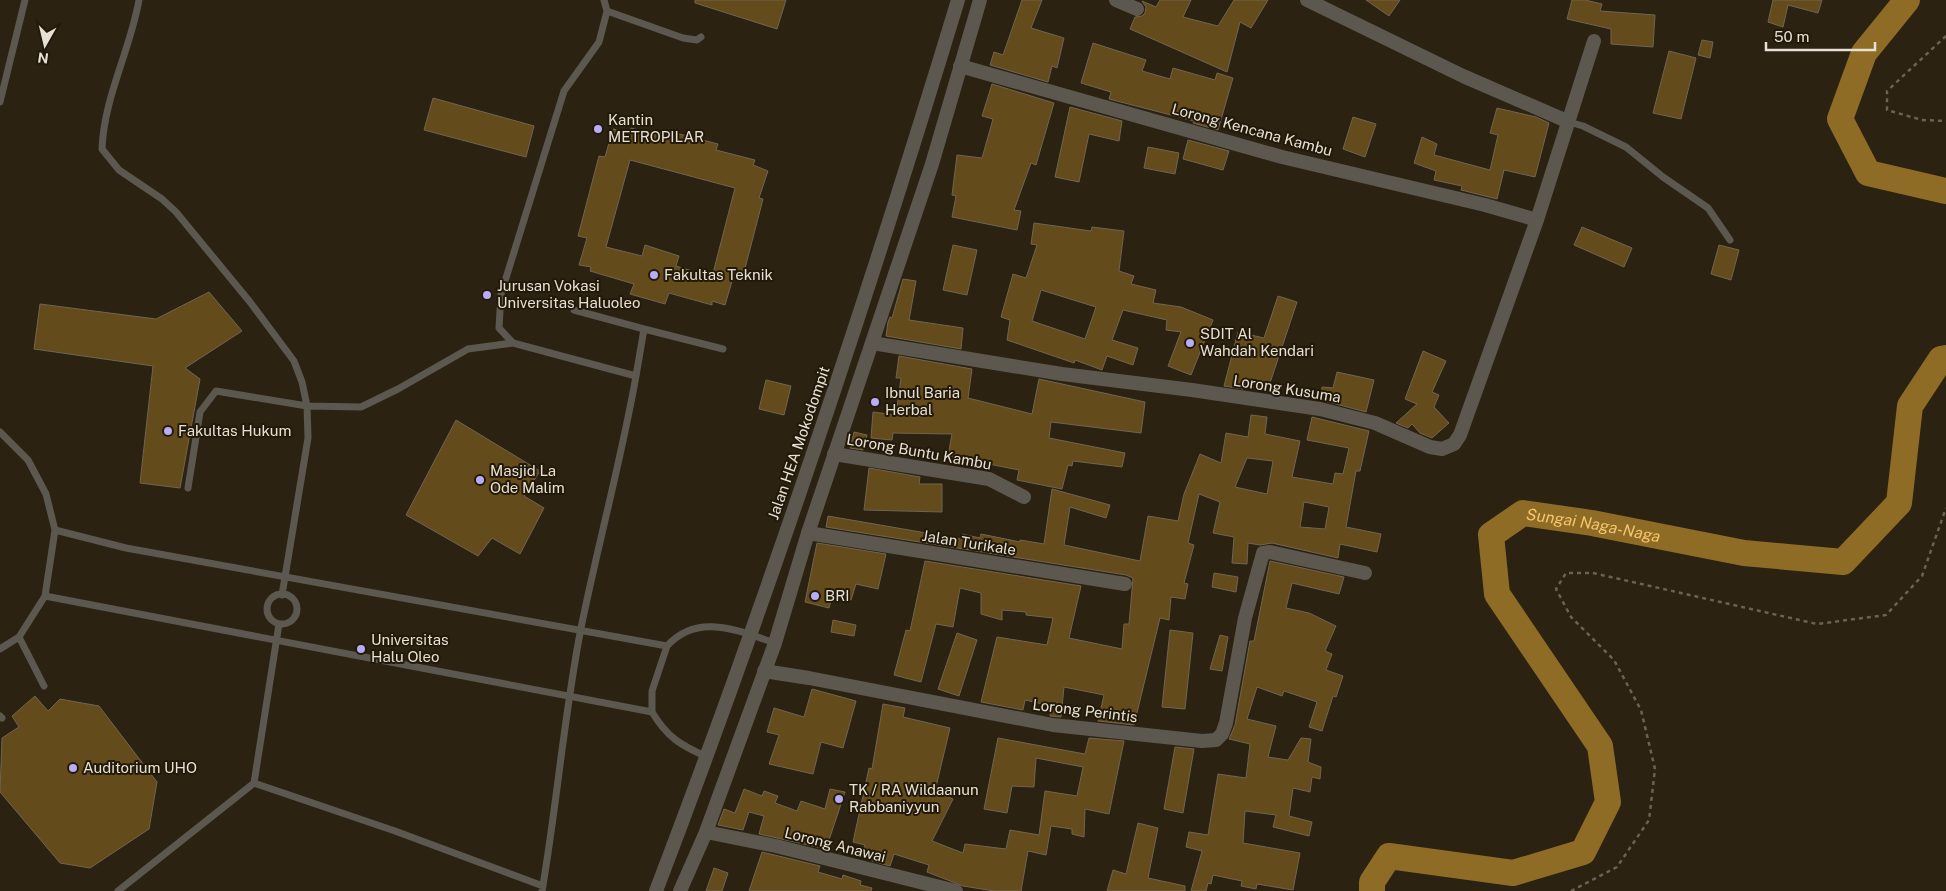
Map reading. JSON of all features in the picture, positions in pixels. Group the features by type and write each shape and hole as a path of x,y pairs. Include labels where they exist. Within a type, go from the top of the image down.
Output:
{"street":[{"name":"Jalan HEA Mokodompit","path":"656,891 751,636 881,249 958,0"},
{"path":"680,891 706,832 743,725 775,643 808,533 932,164 980,0"},
{"path":"1116,0 1137,9"},
{"path":"1308,0 1464,76 1568,122"},
{"name":"Lorong Kusuma","path":"872,344 1062,374 1192,390 1320,409 1375,423 1430,447 1442,448 1454,444 1460,435 1537,220 1594,41"},
{"name":"Lorong Kencana Kambu","path":"960,66 1282,157 1485,205 1537,220"},
{"path":"881,249 901,255"},
{"name":"Lorong Buntu Kambu","path":"834,454 988,480 1024,497"},
{"name":"Jalan Turikale","path":"808,533 1125,584"},
{"name":"Lorong Perintis","path":"764,671 1054,725 1202,741 1216,740 1222,734 1226,723 1245,618 1262,553 1270,552 1365,573"},
{"path":"721,718 743,725"},
{"name":"Lorong Anawai","path":"706,832 776,846 956,891"}],"lane":[{"path":"0,102 25,0"},
{"path":"139,0 127,47 106,106 102,148 119,170 162,199 176,212 245,294 294,361 302,382 307,406 308,438 305,468 283,576 282,594"},
{"path":"513,343 499,328 502,294 564,91 599,42 607,11 604,0"},
{"path":"607,11 683,38 697,40 701,37"},
{"path":"1568,122 1583,126 1626,147 1708,208 1730,240"},
{"path":"574,310 723,349"},
{"path":"254,783 369,822 542,888 554,823 581,629 629,421 644,329"},
{"path":"188,488 200,412 216,391 307,406 361,407 398,389 468,349 513,343 636,376"},
{"path":"0,432 28,460 33,468 46,494 55,530 45,596 19,637 0,649"},
{"path":"55,530 126,548 667,646"},
{"path":"282,594 290,597 296,603 297,611 294,618 288,623 279,624 272,620 268,612 268,604 274,597 282,594"},
{"path":"45,596 652,712"},
{"path":"121,890 254,783 279,624"},
{"path":"706,757 681,746 663,730 652,712 652,690 667,646 675,637 696,627 713,625 775,643"},
{"path":"19,637 44,686"}],"path":[{"path":"1946,36 1887,91 1887,110 1922,120 1946,121"},
{"path":"1571,891 1617,867 1649,820 1655,769 1641,710 1614,660 1571,618 1556,589 1566,573 1593,573 1817,624 1886,615 1922,576 1946,508"}],"building":[{"path":"695,0 786,0 777,29 695,3"},
{"path":"1022,0 1042,0 1031,28 1064,38 1057,68 1052,66 1048,82 990,65 994,52 1003,55"},
{"path":"1160,0 1191,0 1183,17 1218,26 1234,0 1268,0 1251,28 1240,22 1227,72 1130,29 1135,17 1142,16 1145,13 1146,7 1142,1 1156,7"},
{"path":"1366,0 1400,0 1389,16"},
{"path":"1572,0 1585,0 1602,4 1600,11 1655,15 1653,47 1611,44 1611,29 1567,19"},
{"path":"1773,0 1822,0 1818,13 1788,5 1783,27 1768,22"},
{"path":"1702,40 1713,42 1710,58 1698,55"},
{"path":"1093,43 1146,60 1142,71 1170,79 1173,68 1215,80 1217,73 1233,78 1218,130 1193,123 1194,121 1109,99 1111,92 1081,83"},
{"path":"1669,51 1696,58 1681,119 1653,113"},
{"path":"992,84 1054,103 1036,165 1031,163 1014,210 1021,211 1017,230 952,217 956,196 952,195 957,155 982,158 993,119 982,116"},
{"path":"433,98 534,126 526,157 424,130"},
{"path":"1070,107 1122,121 1119,141 1089,134 1079,182 1055,177"},
{"path":"1497,108 1536,117 1549,123 1535,177 1504,170 1497,199 1461,190 1462,186 1434,180 1436,171 1414,163 1422,137 1437,144 1434,155 1490,170 1498,135 1490,133"},
{"path":"1353,117 1376,124 1365,157 1343,149"},
{"path":"631,128 666,138 668,131 718,144 716,150 755,160 753,165 768,171 759,198 763,199 742,280 733,278 725,305 712,301 712,305 669,293 665,304 630,294 634,284 590,271 591,267 579,265 587,238 578,236 599,156 605,157 613,129 630,133","holes":["630,160 735,188 712,277 676,266 679,256 645,245 642,256 606,247"]},
{"path":"1188,140 1229,151 1223,170 1183,159"},
{"path":"1148,147 1179,153 1175,174 1144,168"},
{"path":"1034,223 1091,231 1092,227 1124,231 1119,271 1134,276 1131,284 1156,290 1153,303 1181,307 1213,320 1191,375 1168,366 1181,332 1166,330 1167,320 1123,310 1112,340 1138,348 1133,365 1107,356 1102,370 1075,360 1074,363 1007,340 1010,320 1001,317 1013,274 1026,278 1037,245 1031,244","holes":["1041,290 1096,307 1085,339 1032,321"]},
{"path":"1582,227 1632,248 1624,267 1574,245"},
{"path":"953,245 977,250 967,295 943,290"},
{"path":"1719,245 1739,250 1731,280 1711,274"},
{"path":"903,279 916,281 909,320 963,328 961,349 886,336 888,322 890,317 892,318"},
{"name":"Fakultas Hukum","path":"209,292 242,331 185,368 200,379 180,488 140,483 153,366 34,349 40,304 156,319"},
{"path":"1278,296 1297,302 1267,392 1244,384 1243,389 1224,386 1238,332 1264,338"},
{"path":"1423,351 1446,361 1432,392 1439,395 1434,407 1449,423 1432,438 1420,433 1412,424 1408,428 1396,423 1417,404 1405,399"},
{"path":"899,356 972,369 968,398 1032,414 1039,379 1145,402 1141,433 1051,422 1049,438 1125,453 1122,467 1073,461 1072,466 1068,465 1062,489 1017,480 1019,470 948,456 952,434 893,433 892,440 871,438 873,412 896,415 901,378 896,378"},
{"path":"1337,372 1374,380 1366,412 1321,400 1322,387 1333,388"},
{"path":"766,380 791,386 784,415 759,409"},
{"path":"1251,415 1267,417 1265,434 1300,441 1292,477 1333,484 1335,473 1343,474 1349,448 1307,440 1312,417 1369,431 1360,471 1356,471 1346,527 1381,534 1377,552 1340,544 1338,558 1272,543 1260,545 1248,543 1247,564 1232,563 1234,537 1213,533 1220,502 1199,494 1188,543 1194,545 1184,583 1188,584 1185,599 1171,597 1169,620 1160,618 1134,725 1098,721 1104,695 1064,687 1061,717 1050,716 1051,706 1025,700 1023,710 981,702 997,637 1047,645 1053,618 1026,615 1026,612 1002,610 1002,620 981,614 981,593 960,588 953,627 936,624 921,682 894,675 906,630 910,631 925,561 1081,586 1069,638 1122,649 1124,624 1129,624 1133,578 1126,575 826,527 828,516 961,539 962,534 980,538 981,534 1020,542 1020,540 1044,544 1052,489 1110,505 1106,518 1070,507 1064,545 1140,561 1148,516 1178,521 1184,494 1200,454 1221,463 1226,433 1248,437","holes":["1247,458 1273,461 1267,494 1235,487","1304,502 1329,507 1325,529 1300,527"]},
{"name":"Masjid La Ode Malim","path":"456,420 540,471 524,496 544,508 520,554 492,538 478,556 406,515"},
{"path":"854,432 867,435 863,450 850,448"},
{"path":"869,468 920,477 919,484 942,484 942,512 864,510"},
{"path":"817,543 886,554 878,589 856,584 851,600 833,594 829,608 805,602"},
{"path":"1270,561 1344,577 1339,594 1292,583 1286,608 1309,613 1336,626 1325,651 1332,654 1326,670 1343,676 1336,697 1333,696 1322,731 1309,727 1317,702 1284,691 1282,696 1257,687 1247,719 1276,726 1268,757 1288,760 1301,738 1311,739 1308,762 1321,767 1320,779 1312,777 1310,792 1293,788 1289,816 1312,822 1309,836 1273,827 1276,815 1245,811 1243,843 1300,853 1293,890 1257,884 1256,889 1241,886 1242,881 1213,875 1211,884 1208,883 1206,891 1191,891 1202,851 1186,847 1189,832 1208,835 1218,774 1246,778 1250,744 1229,739 1235,725 1250,641 1254,641"},
{"path":"1214,573 1238,577 1236,592 1212,587"},
{"path":"833,620 856,625 854,636 831,632"},
{"path":"1170,630 1193,633 1185,709 1162,707"},
{"path":"957,633 977,640 959,696 938,689"},
{"path":"1220,635 1228,637 1222,671 1210,669"},
{"path":"812,689 856,701 843,748 821,742 813,774 769,764 779,735 767,732 774,708 804,717"},
{"name":"Auditorium UHO","path":"35,696 48,711 60,699 99,706 157,782 149,829 90,868 60,863 0,792 2,738 19,727 12,716"},
{"path":"883,704 905,708 903,717 950,728 935,791 953,799 932,841 963,853 965,844 1006,849 1010,830 1039,835 1045,791 1077,796 1083,767 1036,758 1034,787 1012,786 1007,813 984,809 998,738 1085,754 1089,738 1124,741 1109,814 1085,809 1084,837 1072,834 1072,829 1051,826 1046,855 1028,851 1021,891 994,891 963,886 927,872 929,865 894,854 890,866 872,861 874,852 864,847 865,845 853,842 869,768 872,769"},
{"path":"1175,747 1194,749 1183,813 1164,809"},
{"path":"744,789 762,796 764,791 778,796 775,803 797,811 801,801 825,809 830,789 845,792 826,849 759,834 764,816 749,812 743,830 718,825 724,809 735,813"},
{"path":"1138,823 1158,828 1148,878 1185,886 1185,891 1107,891 1113,870 1126,874"},
{"path":"762,852 820,866 818,872 842,879 843,875 861,881 860,885 872,888 871,891 749,891"},
{"path":"714,868 728,873 722,891 706,891"}],"waterway":[{"name":"Sungai Naga-Naga","path":"1907,0 1864,53 1840,119 1868,173 1946,191"},
{"name":"Sungai Naga-Naga","path":"1372,891 1372,882 1389,856 1513,873 1583,852 1608,802 1600,746 1497,594 1491,535 1523,513 1592,523 1744,553 1843,562 1899,503 1910,406 1941,359 1946,358"}],"place":[{"name":"Kantin METROPILAR","path":"598,129"},
{"name":"Fakultas Teknik","path":"654,275"},
{"name":"Jurusan Vokasi Universitas Haluoleo","path":"487,295"},
{"name":"SDIT Al Wahdah Kendari","path":"1190,343"},
{"name":"Ibnul Baria Herbal","path":"875,402"},
{"name":"Fakultas Hukum","path":"168,431"},
{"name":"Masjid La Ode Malim","path":"480,480"},
{"name":"BRI","path":"815,596"},
{"name":"Universitas Halu Oleo","path":"361,649"},
{"name":"Auditorium UHO","path":"73,768"},
{"name":"TK / RA Wildaanun Rabbaniyyun","path":"839,799"}]}
